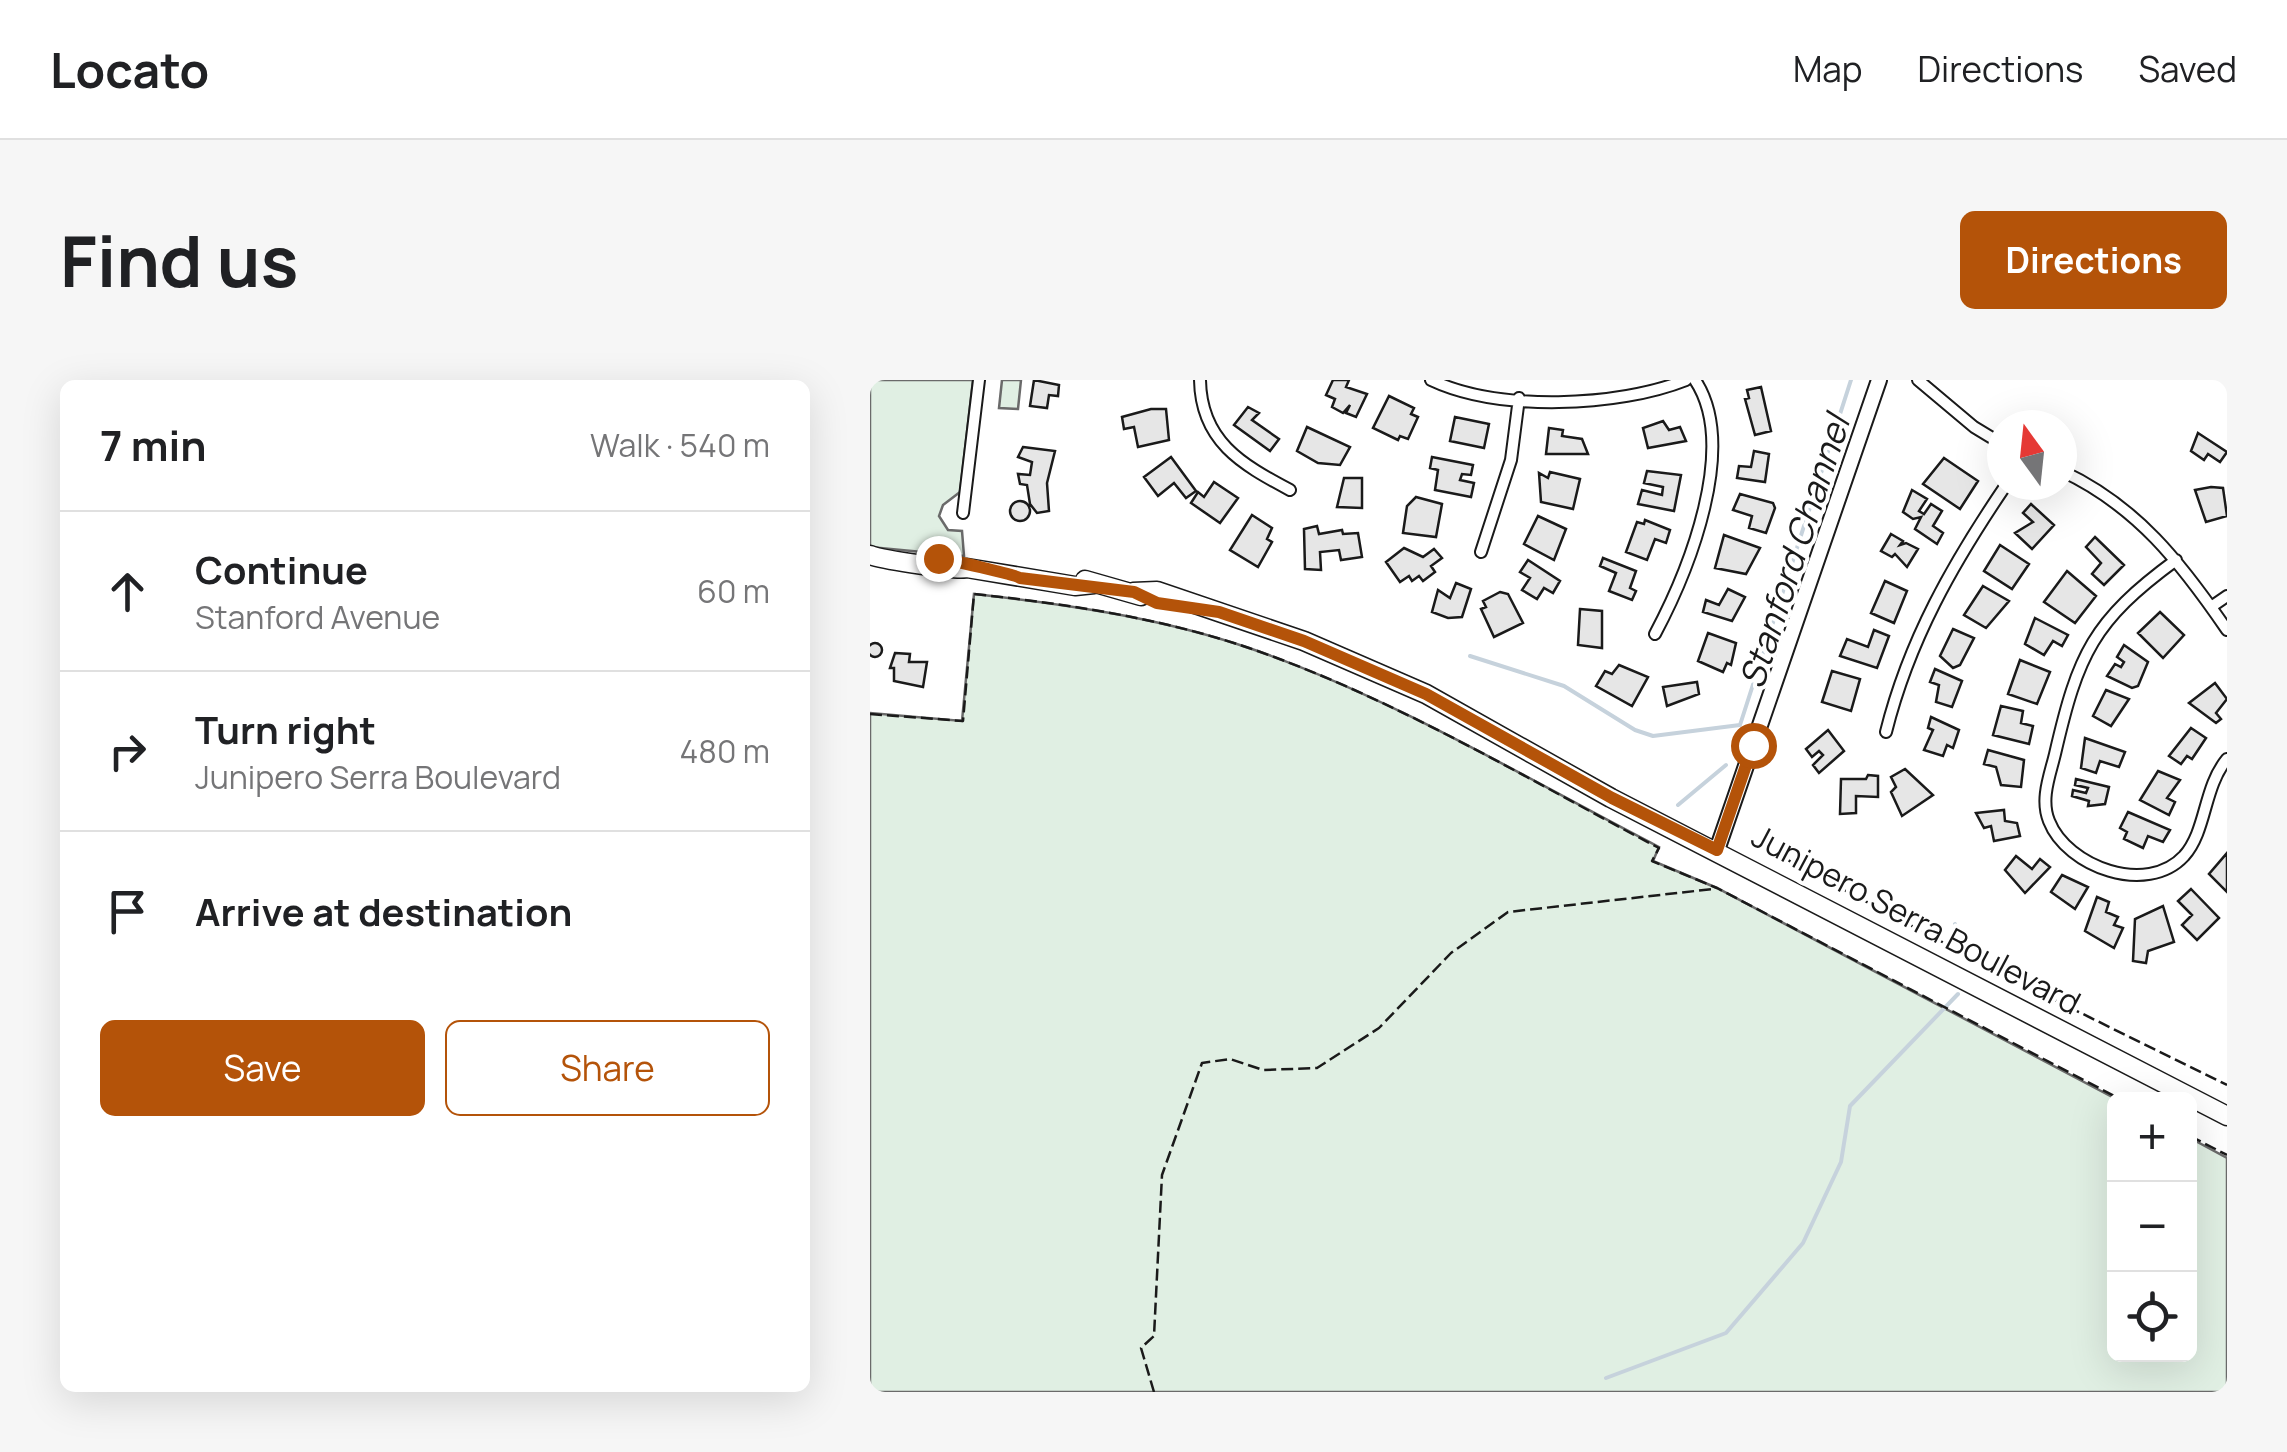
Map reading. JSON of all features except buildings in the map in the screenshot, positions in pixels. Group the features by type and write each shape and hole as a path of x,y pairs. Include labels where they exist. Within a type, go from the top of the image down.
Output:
{"main road":[{"name":"Junipero Serra Boulevard","path":"871,557 932,562 947,570 967,568 1014,573 1020,578 1094,584 1134,592 1157,603 1195,606 1304,641 1426,694 1612,798 2227,1116"}],"street":[{"path":"963,513 979,380"},
{"path":"1200,380 1210,429 1224,450 1290,490"},
{"path":"1431,380 1474,394 1519,398 1634,397 1686,380"},
{"path":"1654,634 1686,564 1710,477 1711,412 1695,380"},
{"path":"1717,850 1879,380"},
{"path":"1918,380 1987,435"},
{"path":"1480,552 1511,460 1519,398"},
{"path":"2077,478 2134,514 2176,560 2227,630"},
{"path":"1886,732 1909,653 1929,610 1997,500"},
{"path":"2176,560 2125,597 2090,640 2069,691 2044,800 2049,822 2062,843 2094,864 2132,877 2162,870 2184,855 2198,828 2212,777 2227,759"},
{"path":"2211,607 2227,596"}],"green space":[{"path":"870,380 973,380 960,492 943,505 939,516 948,530 962,531 964,556 870,547"},
{"path":"1002,380 1021,380 1018,409 999,408"},
{"path":"974,594 1148,620 1249,648 1355,690 1659,847 1653,861 1717,888 2107,1094 2107,1362 2197,1362 2197,1142 2227,1158 2227,1392 870,1392 870,713 962,721"}],"waterway":[{"name":"Stanford Channel","path":"1470,656 1564,686 1635,730 1653,736 1740,725 1851,380"},
{"name":"Stanford Channel","path":"1678,805 1726,765"},
{"path":"1955,924 1968,952"},
{"path":"1606,1378 1726,1333 1803,1243 1841,1162 1850,1106 1958,994"}],"fence":[{"path":"870,714 963,721 974,594 1113,614 1216,637 1355,690 1457,740 1659,848 1652,861 1717,888 2107,1092"},
{"path":"1752,841 2012,979 2227,1085"},
{"path":"1154,1392 1141,1348 1154,1336 1162,1175 1202,1063 1230,1059 1263,1070 1317,1068 1379,1028 1451,953 1508,912 1713,889"},
{"path":"2197,1140 2227,1155"}],"route":[{"path":"938,558 959,560 967,568 1014,573 1020,578 1075,586 1094,584 1134,592 1157,603 1219,612 1304,641 1426,694 1612,798 1717,850 1753,745"}]}
